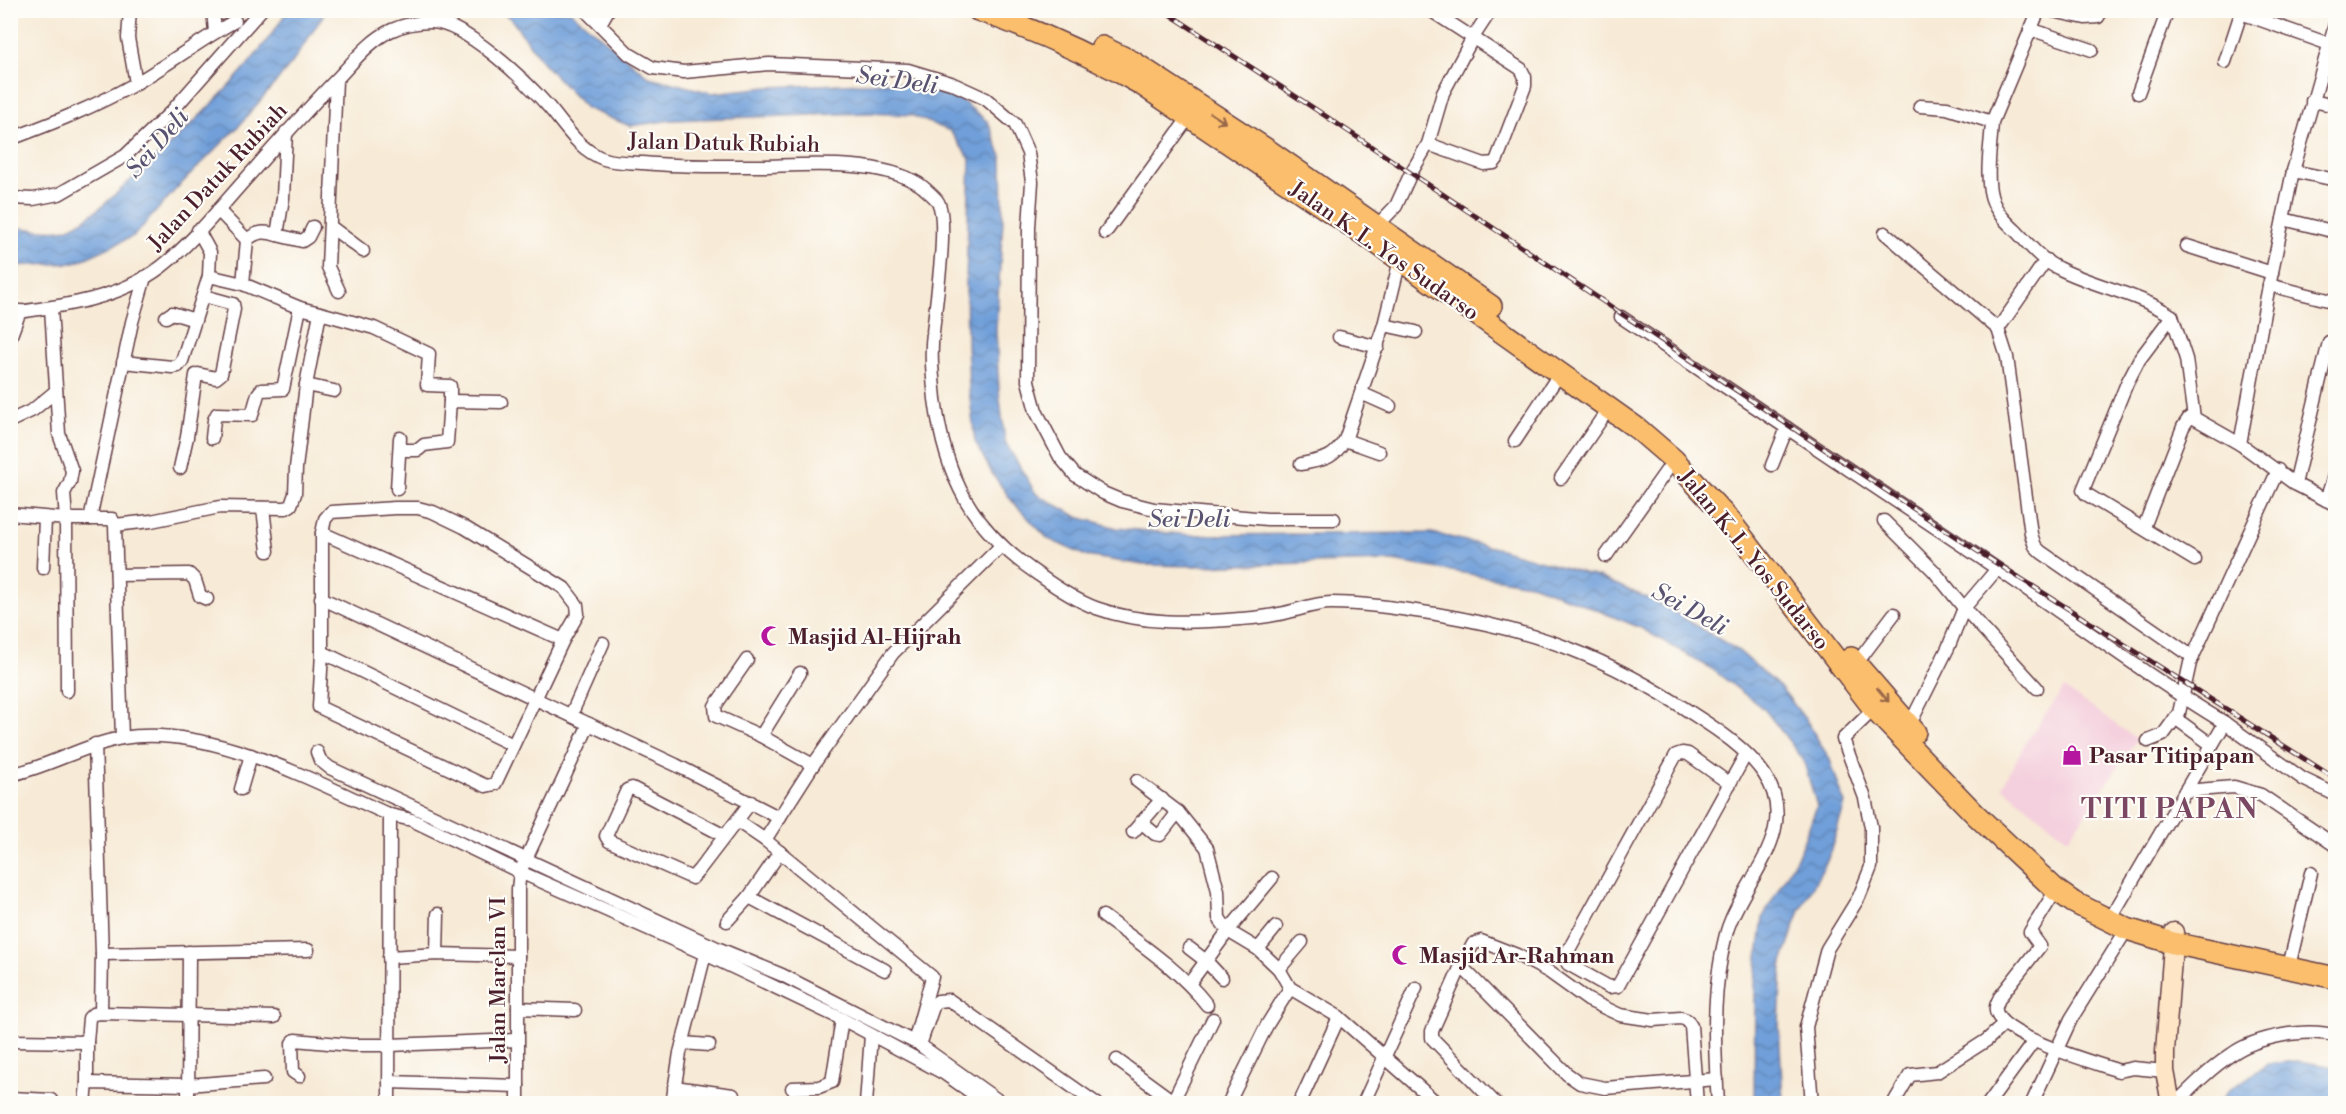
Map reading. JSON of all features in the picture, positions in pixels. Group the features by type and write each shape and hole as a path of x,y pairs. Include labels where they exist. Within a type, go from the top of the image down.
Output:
{"highway":[{"name":"Jalan K. L. Yos Sudarso","path":"978,10 1026,28 1103,62 1141,84 1189,117 1372,231 1400,260 1609,408 1674,460 1730,521 1874,709 1971,800 2116,920"},
{"name":"Jalan K. L. Yos Sudarso","path":"1020,10 1133,62 1372,231 1643,415 1709,477 1749,524 1856,664 1971,800 2056,890 2073,902 2116,920 2132,918 2174,937 2336,978"},
{"name":"Jalan K. L. Yos Sudarso","path":"2174,937 2336,968"}],"main road":[{"path":"2168,1094 2174,937"}],"street":[{"path":"130,10 128,38 136,83"},
{"path":"213,10 215,32"},
{"path":"10,198 33,199 59,194 125,156 172,111 246,30 261,10"},
{"path":"585,10 629,54 653,68 684,72 769,64 908,70 951,83 986,99 1015,124 1028,153 1032,182 1029,227 1028,381 1036,411 1060,457 1075,475 1103,493 1122,501 1154,509 1267,519 1334,519"},
{"path":"600,24 608,10"},
{"path":"1428,144 1484,164 1494,163 1521,97 1525,77 1521,69 1509,60 1472,39 1430,10"},
{"path":"1372,231 1396,206 1411,173 1428,144 1443,93 1472,39 1491,10"},
{"path":"2042,10 2038,12 2030,29 1992,122 1989,174 1994,206 2002,218 2057,268 2119,291 2162,309 2172,316 2186,359 2194,418"},
{"path":"2048,10 2091,18 2097,17 2102,10"},
{"path":"2138,93 2168,10"},
{"path":"2225,62 2242,12 2329,45"},
{"path":"10,139 86,110 136,83 215,32 235,16 246,30"},
{"name":"Jalan Datuk Rubiah","path":"15,312 93,300 145,277 164,264 218,210 286,132 360,56 392,30 415,24 440,21 463,33 524,81 580,146 606,160 666,165 840,164 895,173 922,185 938,201 942,222 939,282 931,344 938,423 948,465 966,503 1014,559 1072,598 1098,609 1128,617 1179,623 1209,621 1274,616 1326,603 1394,607 1486,622 1529,633 1581,651 1636,679 1713,727 1760,768 1770,784 1776,812 1775,824 1772,841 1761,866 1729,923 1720,958 1716,995 1718,1104"},
{"path":"2240,444 2270,279 2293,171 2336,21"},
{"path":"2030,29 2092,50"},
{"path":"336,80 328,267 339,291"},
{"path":"2312,101 2336,106"},
{"path":"1920,106 1947,108 1992,122"},
{"path":"1105,233 1189,117"},
{"path":"277,235 283,198 286,132"},
{"path":"2293,171 2336,180"},
{"path":"218,210 247,240"},
{"path":"2283,219 2336,232"},
{"path":"331,226 363,251"},
{"path":"243,284 247,240 255,233 262,232 302,241 308,237 313,227"},
{"path":"123,362 172,367 178,366 182,361 209,276 210,252 198,231"},
{"path":"1885,233 1998,329 2007,357 2031,534 2035,546 2193,657"},
{"path":"2187,246 2336,302"},
{"path":"1301,464 1330,458 1345,440 1363,394 1384,325 1400,260"},
{"path":"1998,329 2046,260"},
{"path":"209,276 243,284 300,308 374,328 429,354 428,385 450,386 447,441 424,445 418,450 400,444 397,489"},
{"path":"90,519 123,362 145,277"},
{"path":"180,468 196,375 216,378 221,374 234,309 233,304 204,296"},
{"path":"51,308 59,434 72,471 70,482 64,493 67,692"},
{"path":"212,438 217,414 252,415 261,390 283,389 300,308"},
{"path":"10,338 15,312"},
{"path":"166,317 172,313 195,320"},
{"path":"115,525 151,521 220,507 286,508 294,501 306,385 320,313"},
{"path":"2172,316 2135,368 2083,484 2085,494 2144,527 2195,560"},
{"path":"1621,317 1997,569 2184,698 2225,723 2302,779 2336,795"},
{"path":"1384,325 1416,332"},
{"path":"1339,337 1377,347"},
{"path":"2295,484 2329,342"},
{"path":"1515,441 1560,373"},
{"path":"306,385 334,391"},
{"path":"10,421 33,410 56,392"},
{"path":"1363,394 1390,406"},
{"path":"450,401 501,402"},
{"path":"1561,478 1609,408"},
{"path":"2144,527 2183,427 2189,418 2194,418 2240,444 2295,484 2331,502 2336,462"},
{"path":"1772,465 1787,428"},
{"path":"1345,440 1379,452"},
{"path":"1606,556 1674,460"},
{"path":"2148,741 2163,735 2175,718 2184,698 2184,683 2193,657 2278,470"},
{"path":"263,508 268,551"},
{"path":"418,508 433,512 464,527 564,588 575,600 578,614 563,640 495,784 486,786 319,707 322,652 322,533 325,519 331,513 418,508"},
{"path":"10,514 45,518 112,519 115,525 122,738"},
{"path":"43,568 45,518"},
{"path":"1884,521 1934,571 1964,608 2037,688"},
{"path":"322,533 563,640"},
{"path":"765,840 813,765 893,653 1001,546"},
{"path":"1909,726 1948,648 1964,608 1997,569"},
{"path":"117,575 191,574 200,596 207,599"},
{"path":"321,598 571,715 780,818"},
{"path":"1856,664 1894,614"},
{"path":"571,715 603,644"},
{"path":"322,652 513,746"},
{"path":"747,660 714,710 716,716 761,736 813,765"},
{"path":"761,736 800,673"},
{"path":"1812,1104 1806,1027 1814,1005 1827,949 1859,897 1871,867 1871,827 1865,798 1843,739 1874,709"},
{"path":"2175,718 2211,745"},
{"path":"2031,1103 2116,920 2185,791 2225,723"},
{"name":"Jalan Marelan VI","path":"518,1104 520,872 589,724"},
{"path":"10,775 40,767 95,744 122,738 165,736 207,743 251,755 390,815 412,820 520,872 705,954 842,1019 945,1074 988,1104"},
{"path":"95,744 102,954 101,1013"},
{"path":"317,752 320,760 330,768 717,948 782,975 914,1042 932,977 780,852 737,820"},
{"path":"1730,784 1688,754 1676,755 1567,953 1565,958 1568,964 1609,987 1618,986 1730,784 1746,754"},
{"path":"241,789 251,755"},
{"path":"1137,781 1178,812 1207,848 1218,891 1219,918 1228,930 1258,949 1280,969 1290,988 1339,1017 1434,1102"},
{"path":"725,836 632,788 627,790 606,836 609,841 692,878 725,836 751,802"},
{"path":"2185,791 2234,788 2260,795 2336,846"},
{"path":"1162,799 1137,827 1160,835 1178,812"},
{"path":"389,1104 390,815"},
{"path":"727,921 749,897 780,852"},
{"path":"2291,958 2312,873"},
{"path":"1189,984 1228,930 1272,878"},
{"path":"2056,890 2030,932 2040,946 2013,978 1996,1005 1997,1016 2004,1024 2034,1041 2119,1071 2133,1068 2168,1094 2200,1079 2233,1053 2273,1037 2300,1033 2336,1036"},
{"path":"749,897 885,969"},
{"path":"436,954 438,914"},
{"path":"1103,916 1189,984 1207,1005"},
{"path":"1258,949 1276,927"},
{"path":"1496,1104 1432,1041 1432,1030 1461,966 1473,944 1485,941 1549,972 1588,1000 1620,1015 1653,1020 1684,1018 1691,1026 1697,1104"},
{"path":"1280,969 1302,942"},
{"path":"1188,948 1206,961 1222,978"},
{"path":"102,954 308,950"},
{"path":"188,1104 189,952"},
{"path":"389,957 436,954 518,956"},
{"path":"672,1104 683,1043 705,954"},
{"path":"1461,966 1567,1074 1580,1083 1605,1088 1717,1079"},
{"path":"1228,1104 1267,1025 1290,988"},
{"path":"1363,1104 1416,988"},
{"path":"1003,1104 920,1045 934,1004 938,1001 949,1000 1097,1104"},
{"path":"518,1008 575,1010"},
{"path":"85,1104 89,1018 93,1014 273,1017"},
{"path":"1299,1104 1339,1017"},
{"path":"792,1088 819,1087 832,1082 842,1019"},
{"path":"1117,1060 1172,1102 1213,1019"},
{"path":"1893,1104 1910,1075 1937,1072 1987,1040 2004,1024"},
{"path":"866,1104 871,1035"},
{"path":"299,1076 293,1072 292,1043 295,1040 351,1045 389,1045 517,1040"},
{"path":"10,1041 87,1042"},
{"path":"1988,1104 2034,1041"},
{"path":"683,1043 709,1045"},
{"path":"87,1083 187,1085 264,1079"},
{"path":"389,1082 518,1086"},
{"path":"674,1087 733,1095"},
{"path":"10,1098 51,1100"}],"shaded area":[{"name":"Pasar Titipapan","path":"2064,688 2137,739 2068,839 2002,787 2025,743"}],"water":[{"path":"288,10 326,11 292,63 239,126 176,189 134,236 75,263 11,266 11,227 61,230 70,228 89,216 176,139 217,99 255,56"},
{"path":"500,11 570,11 649,77 712,93 768,87 888,82 951,92 988,122 1002,157 1003,220 996,329 999,390 1005,442 1036,494 1078,517 1117,528 1191,535 1432,533 1500,549 1601,578 1659,603 1739,651 1782,689 1808,723 1830,760 1845,804 1828,859 1800,910 1782,963 1779,1024 1783,1103 1754,1103 1755,981 1763,917 1799,853 1817,806 1803,759 1765,710 1712,669 1641,628 1535,585 1392,561 1196,566 1143,565 1086,556 1048,539 1012,501 992,473 975,442 967,343 966,281 970,159 950,131 911,115 868,113 672,120 630,126 586,108 544,64 511,19"},
{"path":"2297,1061 2335,1067 2335,1103 2218,1103 2228,1091 2268,1064"}],"railway":[{"path":"1163,10 1971,547 2336,779"}],"place":[{"name":"Masjid Al-Hijrah","path":"771,636"},
{"name":"Pasar Titipapan","path":"2072,755"},
{"name":"Masjid Ar-Rahman","path":"1402,955"}],"district":[{"name":"TITI PAPAN","path":"2170,808"}],"water label":[{"name":"Sei Deli","path":"897,80"},
{"name":"Sei Deli","path":"157,143"},
{"name":"Sei Deli","path":"1189,519"},
{"name":"Sei Deli","path":"1690,609"}]}
